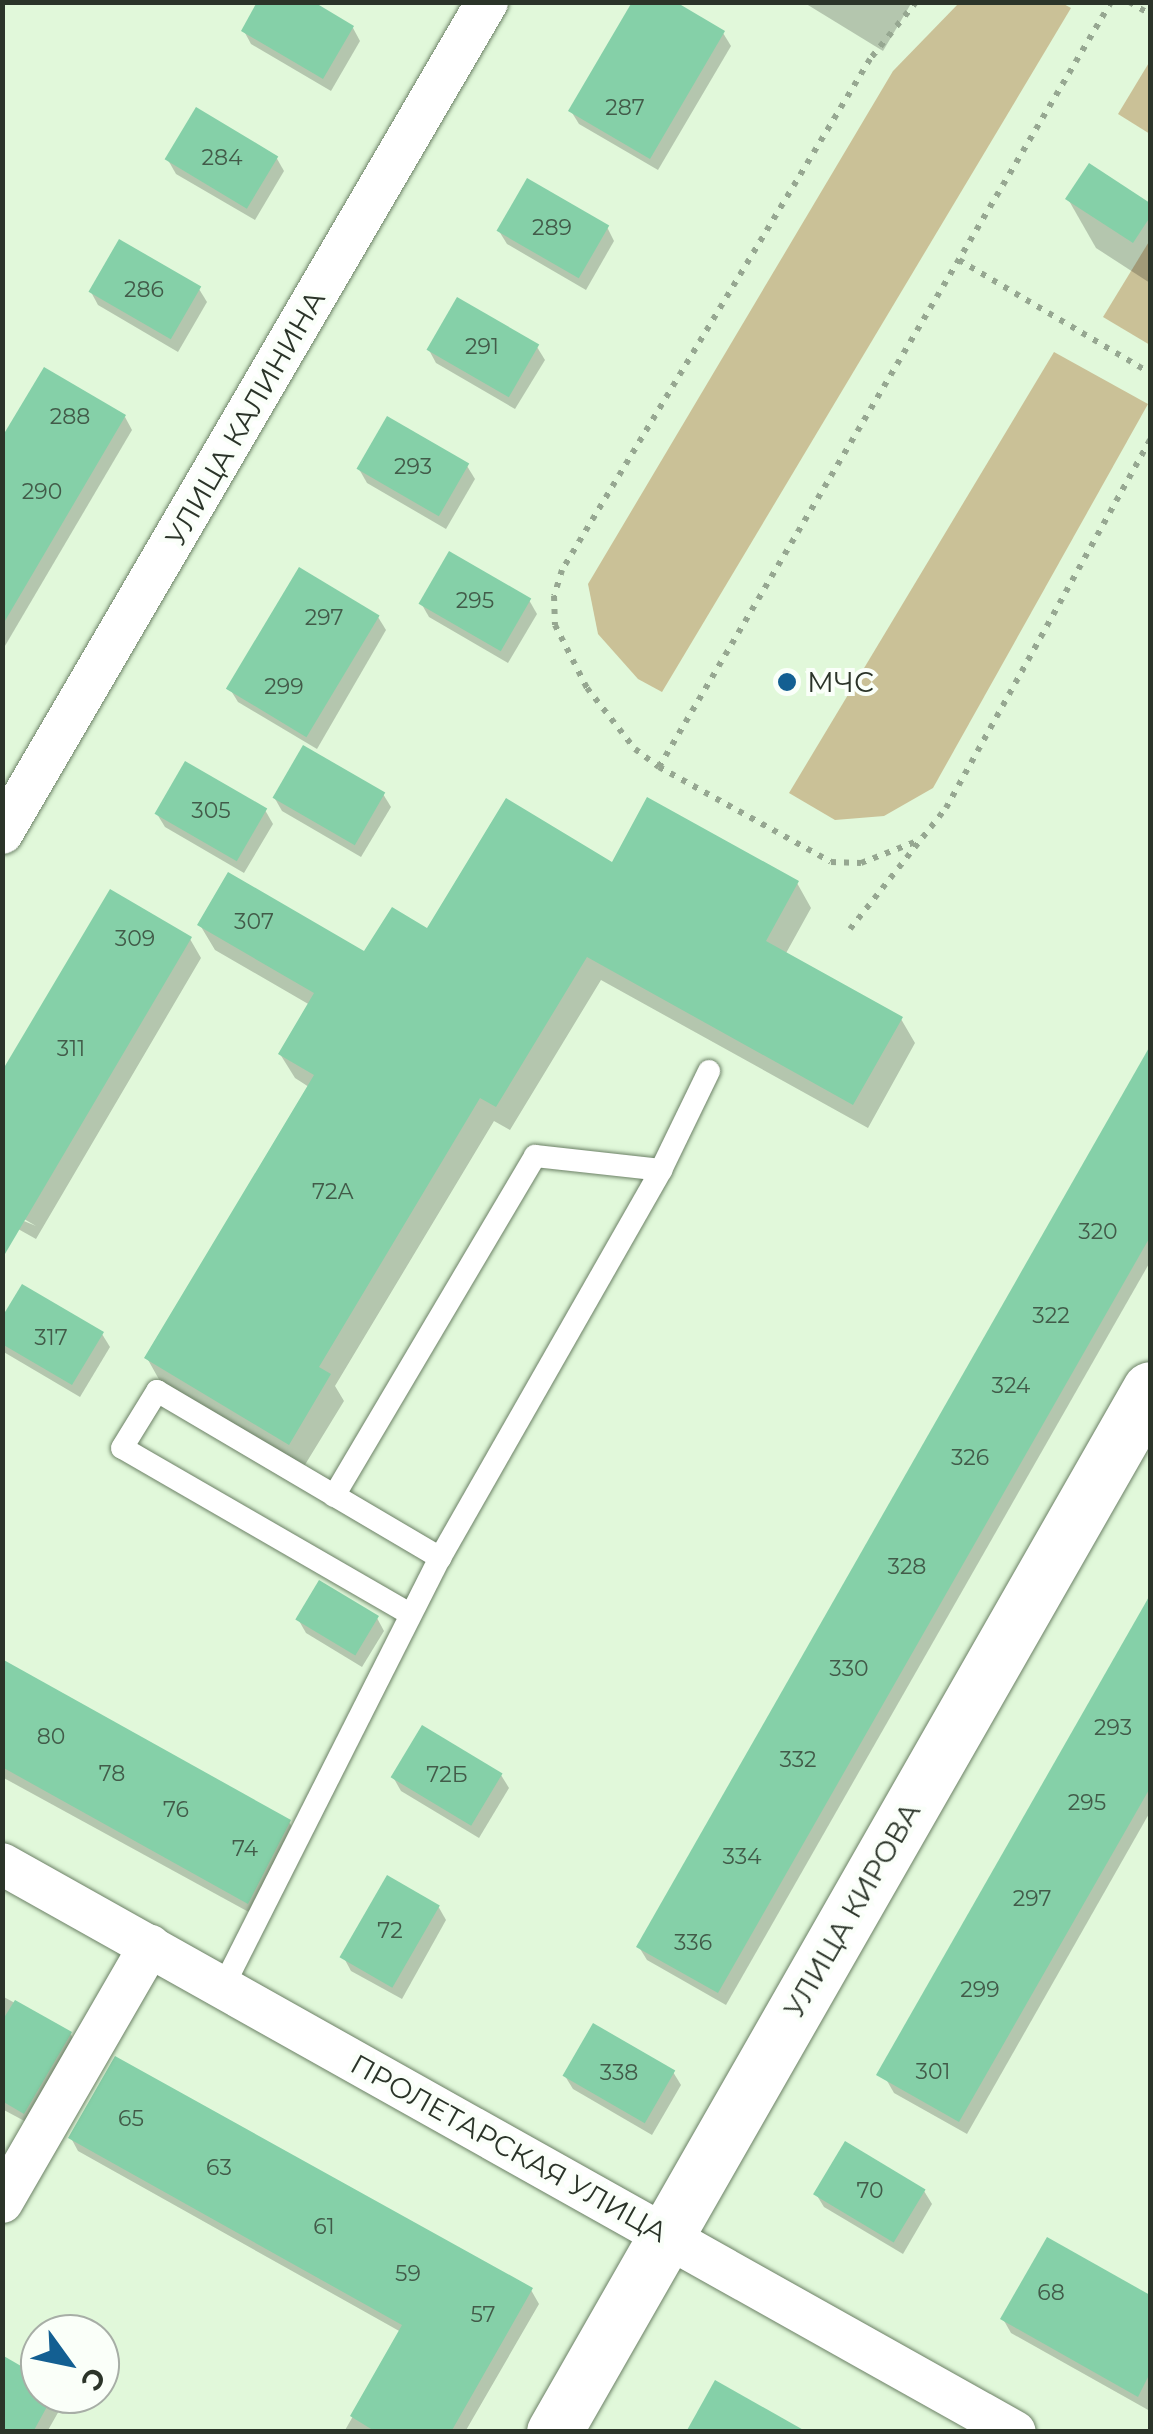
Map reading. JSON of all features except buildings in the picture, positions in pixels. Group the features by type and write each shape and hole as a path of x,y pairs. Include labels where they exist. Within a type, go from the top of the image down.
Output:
{"street":[{"name":"УЛИЦА КАЛИНИНА","path":"2,833 486,2"},
{"name":"УЛИЦА КИРОВА","path":"554,2432 1150,1389"},
{"name":"ПРОЛЕТАРСКАЯ УЛИЦА","path":"2,1864 1015,2432"},
{"path":"2,2202 150,1946"}],"lane":[{"path":"223,1987 410,1614 661,1170 709,1071"},
{"path":"334,1496 535,1156 661,1170"},
{"path":"410,1614 122,1448 156,1391 440,1558"}],"path":[{"path":"916,2 870,59 562,570 555,624 566,650 614,725 659,767 831,862 861,864 920,840"},
{"path":"659,767 1111,2"},
{"path":"1129,2 1150,14"},
{"path":"959,260 1150,372"},
{"path":"850,929 946,808 1150,440"}],"shaded area":[{"path":"1060,2 1071,8 662,692 638,679 598,634 588,584 893,71 959,3"},
{"path":"1150,61 1150,134 1118,114"},
{"path":"1150,240 1150,345 1103,317"},
{"path":"1054,352 1148,404 933,788 884,816 835,820 789,793"}],"place":[{"name":"МЧС","path":"787,682"}]}
